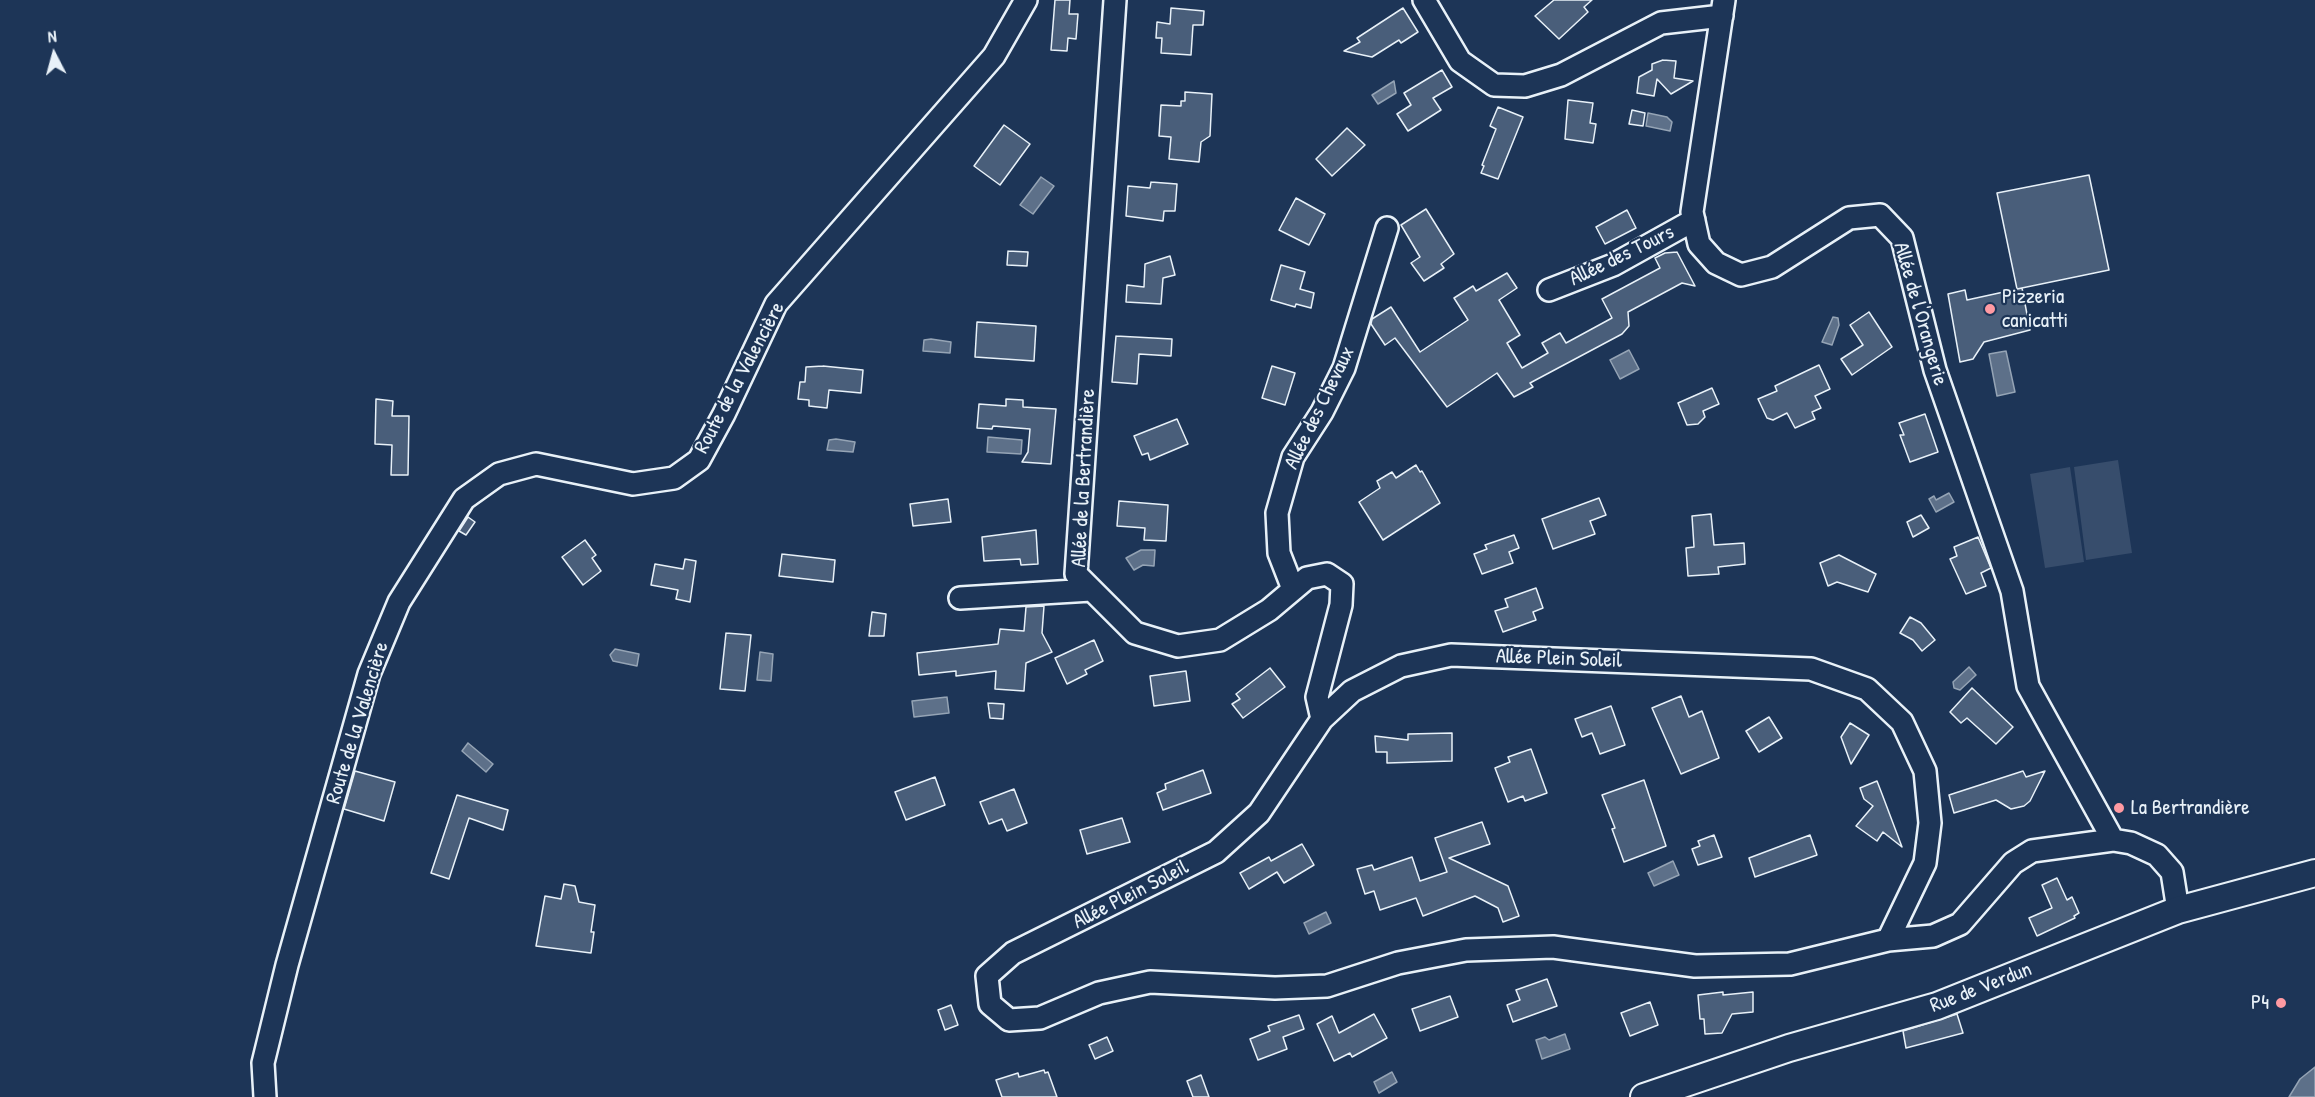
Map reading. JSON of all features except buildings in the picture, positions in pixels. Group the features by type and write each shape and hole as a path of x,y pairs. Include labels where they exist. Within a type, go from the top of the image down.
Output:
{"main road":[{"name":"Rue de Verdun","path":"1644,1097 1789,1048 1938,1006 2178,910 2315,873"}],"street":[{"name":"Route de la Valencière","path":"265,1097 263,1063 286,965 369,674 399,602 464,499 499,474 536,464 633,483 674,478 699,460 724,414 776,304 994,56 1026,0"},
{"name":"Allée de la Bertrandière","path":"1115,0 1076,573 1135,633 1178,645 1221,640 1269,610 1307,578 1327,574 1342,584 1341,605 1317,697 1322,719"},
{"path":"1424,0 1460,61 1494,85 1525,86 1561,75 1661,23 1723,8"},
{"name":"Allée de l'Orangerie","path":"1723,8 1692,212 1699,244 1716,263 1741,275 1772,267 1849,218 1880,215 1902,238 1935,370 2012,591 2028,686 2113,840"},
{"name":"Allée des Tours","path":"1549,290 1613,265 1694,220"},
{"name":"Allée des Chevaux","path":"1293,589 1279,552 1277,513 1293,457 1322,412 1344,368 1387,228"},
{"path":"960,598 1091,590"},
{"name":"Allée Plein Soleil","path":"1888,940 1925,863 1930,823 1925,771 1907,731 1902,722 1867,689 1811,669 1451,655 1401,666 1352,692 1322,719 1259,813 1216,852 1013,953 987,976 990,1004 1009,1020 1040,1018 1099,993 1150,982 1275,988 1327,986 1398,963 1466,950 1552,947 1695,966 1790,964 1888,940 1933,936 1960,924 2013,863 2032,850 2113,840 2131,843 2157,855 2172,872 2178,910"}],"shaded area":[{"path":"1394,81 1396,93 1378,104 1372,95"},
{"path":"1648,113 1667,117 1672,122 1670,131 1646,126"},
{"path":"1041,177 1054,186 1033,214 1020,205"},
{"path":"1833,317 1838,318 1839,325 1832,345 1822,342"},
{"path":"924,340 951,342 950,353 923,351"},
{"path":"1629,350 1639,369 1620,379 1610,360"},
{"path":"2006,351 2015,392 1997,396 1989,354"},
{"path":"988,437 1022,440 1021,454 987,452"},
{"path":"829,440 855,442 853,452 827,450"},
{"path":"2118,460 2132,553 2086,560 2074,467"},
{"path":"2070,467 2084,562 2045,568 2030,474"},
{"path":"1949,493 1954,502 1936,512 1929,499 1934,496 1936,500"},
{"path":"1141,550 1155,550 1154,566 1143,565 1134,570 1126,558"},
{"path":"615,649 639,654 637,666 613,661 610,655"},
{"path":"760,652 773,654 771,681 757,680"},
{"path":"1969,667 1976,675 1960,690 1954,688 1953,682"},
{"path":"947,697 949,713 914,717 912,701"},
{"path":"468,743 493,764 486,772 462,751"},
{"path":"1673,861 1679,875 1654,886 1648,873"},
{"path":"1326,912 1331,923 1309,934 1304,923"},
{"path":"1565,1034 1570,1049 1542,1059 1536,1040 1545,1037 1549,1040"},
{"path":"2315,1067 2315,1097 2289,1097 2300,1079"},
{"path":"1392,1072 1397,1082 1379,1093 1374,1082"}],"place":[{"name":"Pizzeria canicatti","path":"1990,309"},
{"name":"La Bertrandière","path":"2119,808"},
{"name":"P4","path":"2281,1003"}]}
